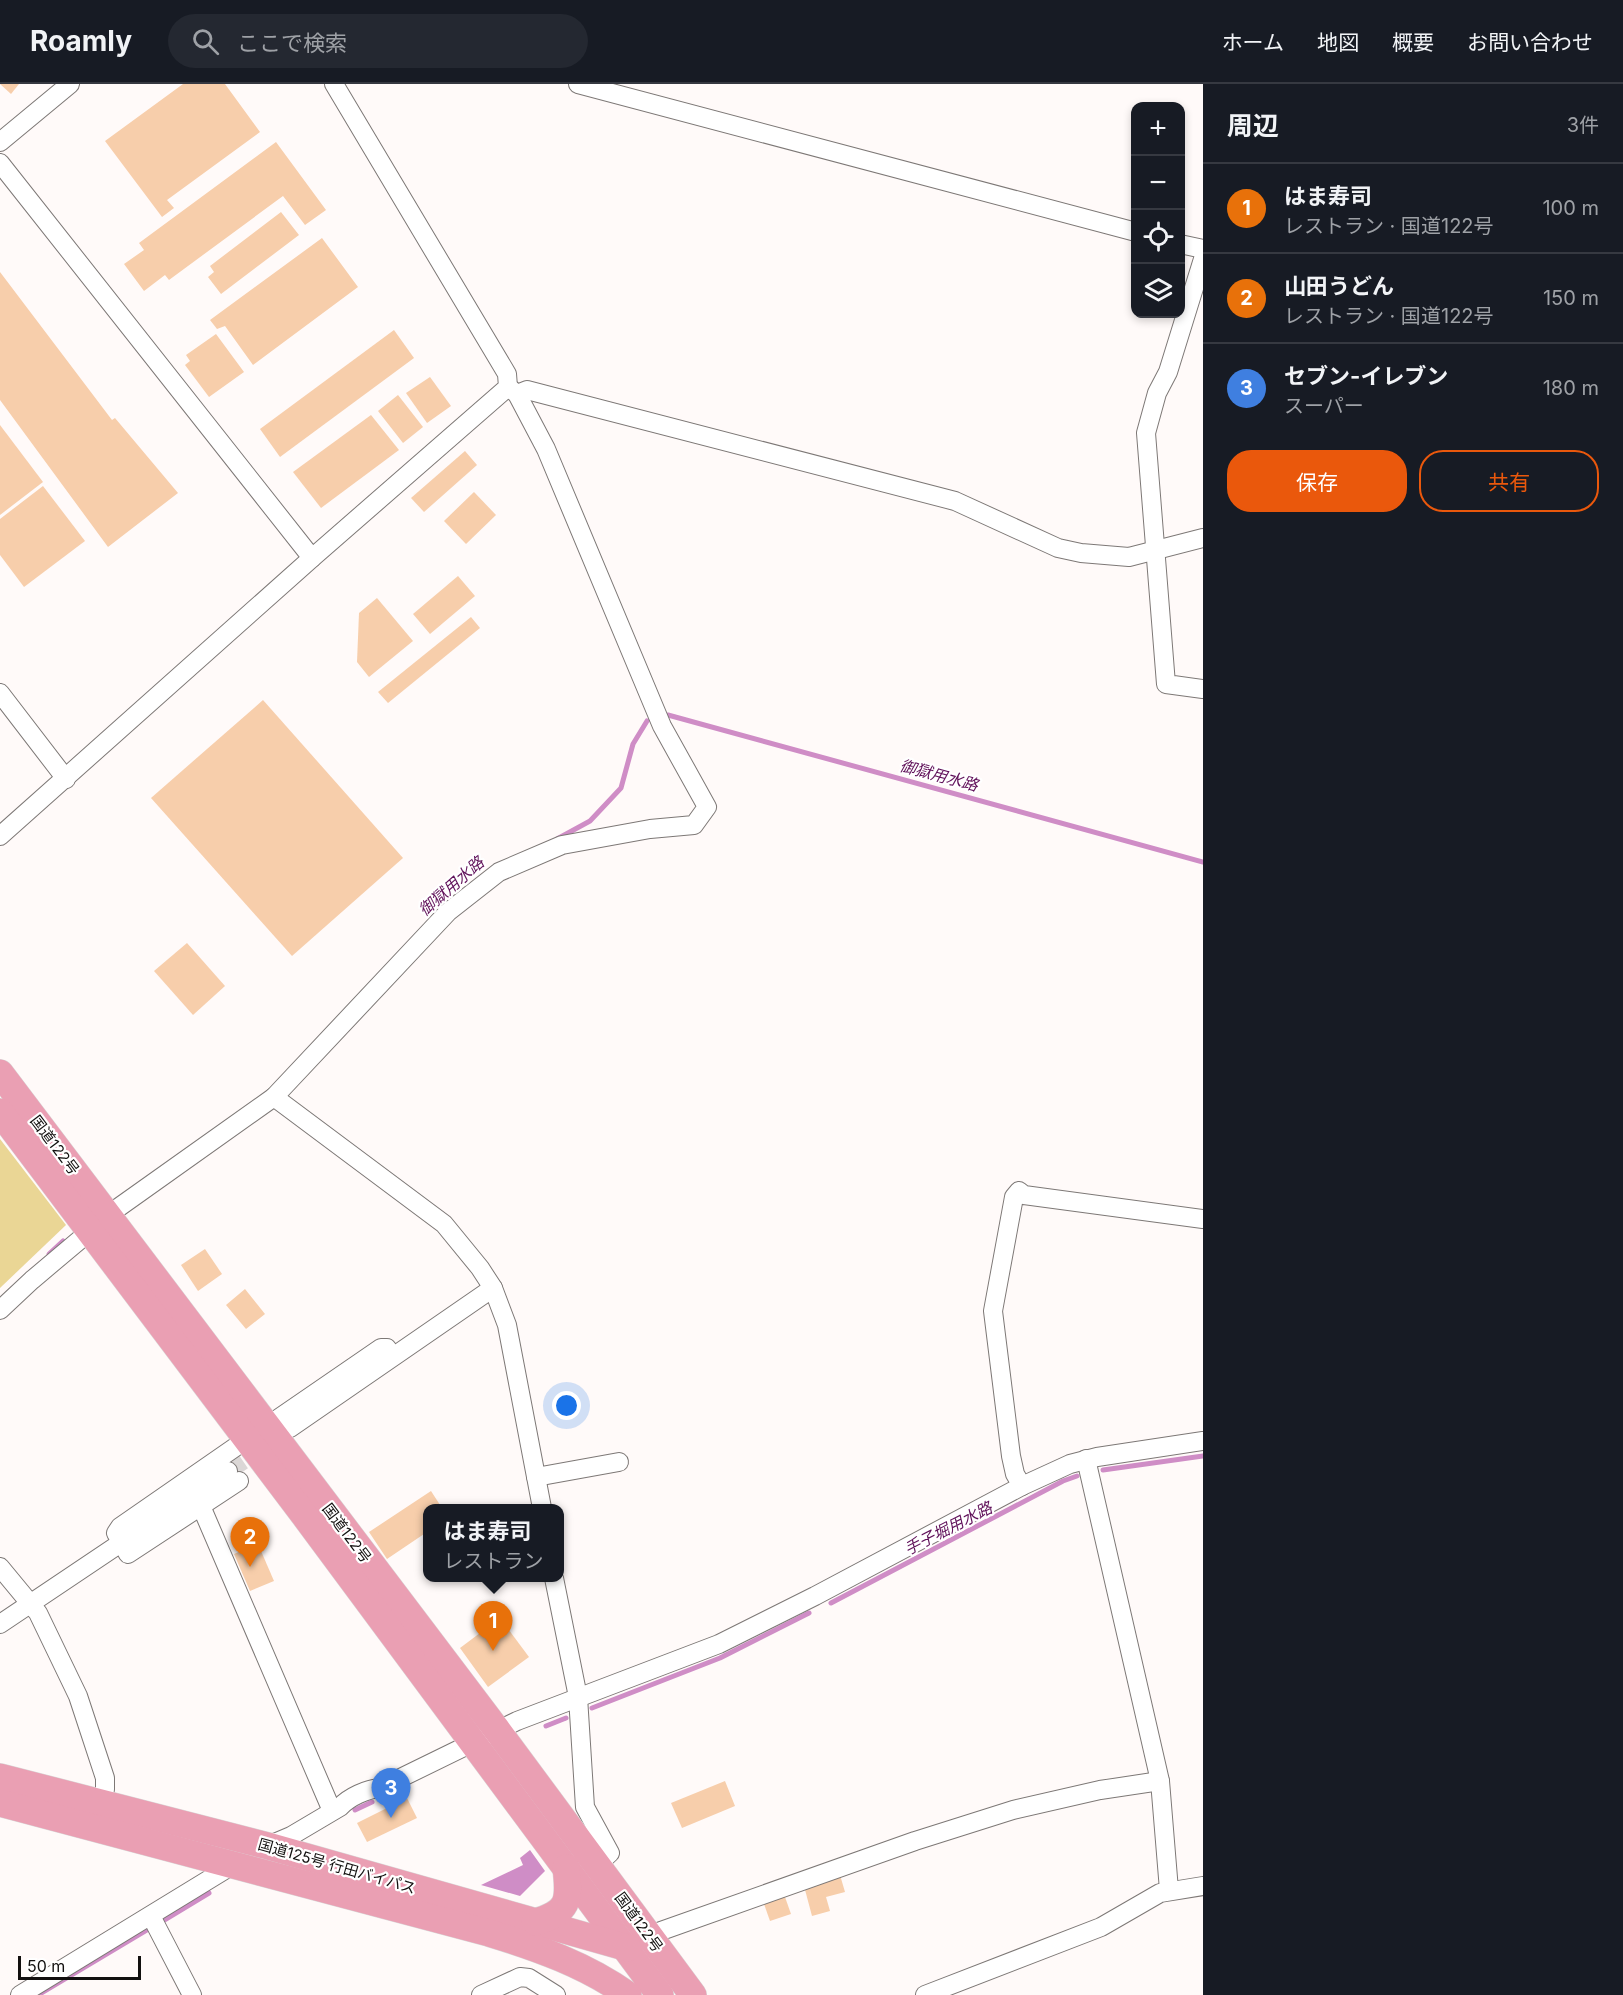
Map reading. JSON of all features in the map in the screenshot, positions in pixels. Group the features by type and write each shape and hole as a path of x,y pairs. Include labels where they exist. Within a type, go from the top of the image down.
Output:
{"highway":[{"name":"国道122号","path":"0,1073 99,1224"},
{"name":"国道122号","path":"0,1112 99,1224 267,1431 497,1730 693,1995"},
{"name":"国道122号","path":"267,1431 472,1742 660,1995"},
{"name":"国道125号 行田バイパス","path":"0,1777 268,1846 623,1946 671,1966"},
{"name":"国道125号 行田バイパス","path":"0,1803 526,1944 579,1966 628,1995"},
{"path":"535,1922 553,1917 565,1906 568,1888 566,1868"}],"street":[{"path":"0,142 70,84"},
{"path":"0,1310 99,1224 274,1097 448,912 499,873 562,845 650,829 694,825 707,807 662,726 546,449 513,391 507,374 334,84"},
{"path":"578,84 1131,231"},
{"path":"0,163 312,558"},
{"path":"1185,244 1203,249"},
{"path":"1203,258 1168,372 1157,393 1146,433 1166,684 1203,689"},
{"path":"0,836 312,558 513,391 527,390 955,501 1058,548 1081,553 1129,557 1203,538"},
{"path":"0,693 66,779"},
{"path":"274,1097 444,1224 466,1249 493,1288 507,1325 541,1504"},
{"path":"1022,1486 1015,1474 1011,1456 993,1311 1014,1197 1019,1191 1024,1195 1203,1219"},
{"path":"0,1624 121,1544 234,1476 201,1506 128,1554 121,1544 116,1533 120,1527 267,1431 381,1348 387,1348 392,1356 493,1288"},
{"path":"20,1995 232,1865 291,1836 344,1802 380,1788 497,1730 719,1644 815,1596 1022,1486 1070,1464 1086,1459 1203,1441"},
{"path":"1086,1459 1160,1782 1169,1890"},
{"path":"536,1477 619,1462"},
{"path":"201,1506 332,1811"},
{"path":"0,1567 32,1604 78,1696 105,1778 102,1803"},
{"path":"555,1582 578,1697 585,1807 610,1853 598,1864"},
{"path":"650,1936 915,1841 1012,1809 1100,1790 1160,1782"},
{"path":"925,1995 952,1990 1101,1927 1160,1893 1203,1886"},
{"path":"151,1916 192,1995"},
{"path":"482,1995 520,1977 529,1978 556,1995"}],"shaded area":[{"path":"0,1139 66,1225 0,1288"},
{"path":"530,1850 545,1871 520,1896 481,1885 523,1865 520,1858"}],"building":[{"path":"0,84 19,84 11,94"},
{"path":"183,84 225,84 260,132 167,200 174,208 162,217 105,141"},
{"path":"276,142 326,210 305,225 283,196 169,280 165,275 144,291 124,264 144,250 139,243"},
{"path":"281,212 299,235 221,294 208,277 214,272 210,266"},
{"path":"322,238 358,287 253,365 225,326 217,329 210,320"},
{"path":"0,272 112,420 115,418 178,493 108,547 0,400"},
{"path":"394,330 414,358 280,457 260,429"},
{"path":"216,334 244,372 209,397 185,365 190,361 186,355"},
{"path":"430,377 451,406 427,423 406,393"},
{"path":"398,395 423,427 403,443 378,411"},
{"path":"371,415 399,450 321,508 293,472"},
{"path":"0,425 43,482 0,515"},
{"path":"465,451 477,465 424,512 411,498"},
{"path":"43,486 85,541 24,587 0,555 0,519"},
{"path":"474,492 496,515 466,544 444,521"},
{"path":"458,576 475,596 430,634 413,614"},
{"path":"377,598 413,641 369,677 357,662 359,613"},
{"path":"471,617 480,628 388,703 378,692"},
{"path":"263,700 403,858 292,956 151,798"},
{"path":"187,943 225,986 193,1015 154,971"},
{"path":"205,1249 222,1274 198,1291 181,1265"},
{"path":"245,1289 265,1314 246,1329 226,1305"},
{"path":"431,1491 439,1504 423,1504 423,1535 387,1559 369,1532"},
{"path":"258,1544 274,1581 250,1591 234,1554"},
{"path":"500,1618 529,1657 488,1687 460,1648"},
{"path":"725,1781 735,1806 682,1828 671,1803"},
{"path":"407,1798 417,1818 367,1842 357,1823"},
{"path":"840,1875 845,1892 826,1897 830,1911 812,1916 804,1886"},
{"path":"785,1897 791,1914 770,1921 764,1904"}],"waterway":[{"name":"御獄用水路","path":"668,715 1203,862"},
{"name":"御獄用水路","path":"557,839 590,821 621,788 633,744 647,721"},
{"name":"御獄用水路","path":"49,1254 63,1241"},
{"name":"手子堀用水路","path":"1103,1470 1203,1456"},
{"name":"手子堀用水路","path":"831,1603 1063,1481 1077,1476"},
{"name":"手子堀用水路","path":"592,1708 720,1658 809,1613"},
{"name":"手子堀用水路","path":"546,1726 566,1718"},
{"name":"手子堀用水路","path":"355,1810 372,1802"},
{"name":"手子堀用水路","path":"161,1922 209,1893"},
{"name":"手子堀用水路","path":"38,1995 150,1928"}],"tunnel":[{"path":"228,1471 264,1446"}],"place":[{"name":"山田うどん","path":"250,1567"},
{"name":"はま寿司","path":"493,1651"},
{"name":"セブン-イレブン","path":"391,1818"}]}
